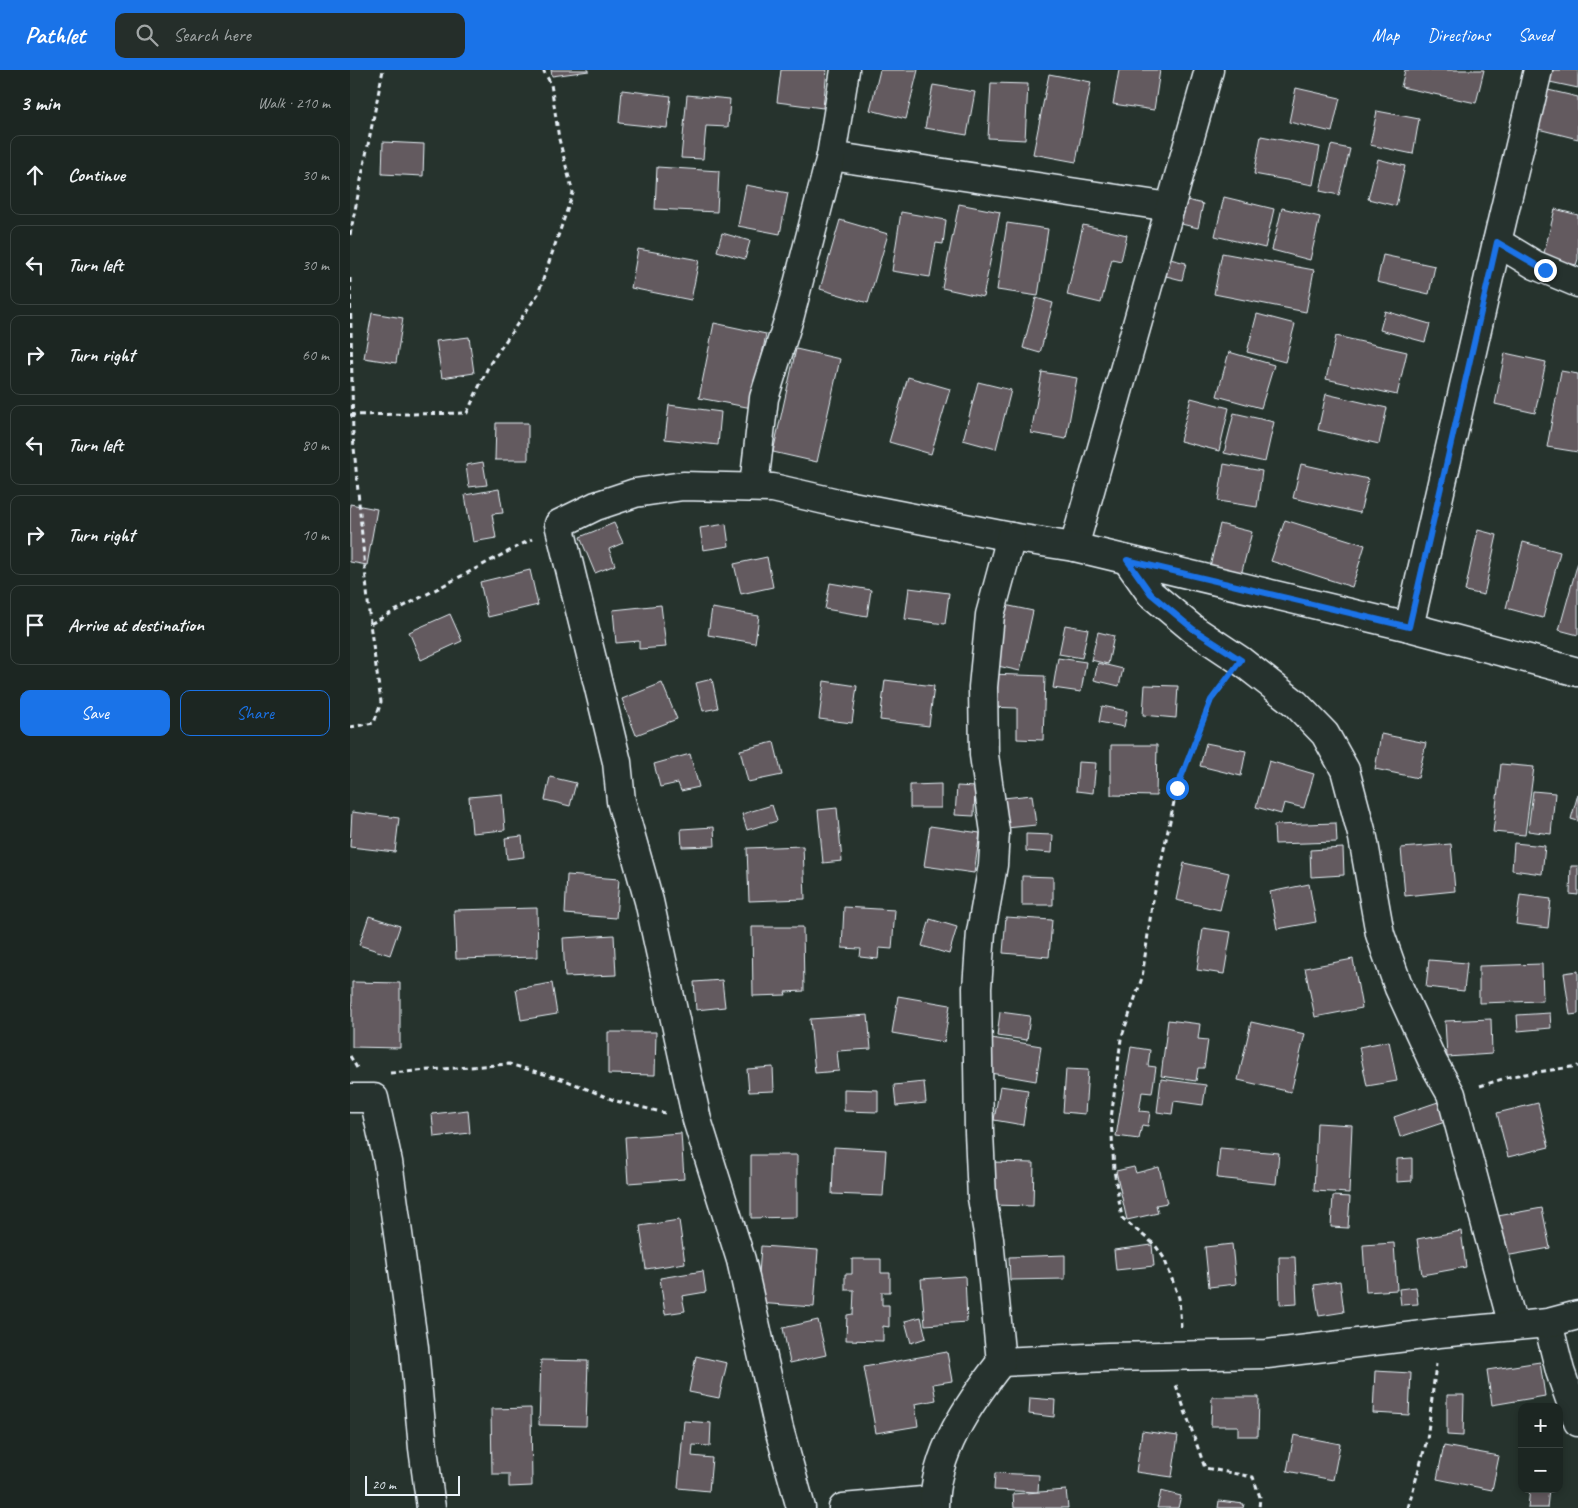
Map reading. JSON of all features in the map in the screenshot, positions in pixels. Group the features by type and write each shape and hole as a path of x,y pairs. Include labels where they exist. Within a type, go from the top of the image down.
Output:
{"street":[{"path":"754,486 764,398 790,315 831,156 845,70"},
{"path":"1074,547 1209,70"},
{"path":"1409,627 1538,70"},
{"path":"831,156 1170,207"},
{"path":"1497,242 1535,265 1578,284"},
{"path":"801,1508 779,1429 740,1260 697,1120 649,901 621,801 617,762 559,524 596,506 635,494 683,486 754,486 773,488 842,504 1011,537 1074,547 1409,627 1578,672"},
{"path":"843,1508 934,1504 940,1466 960,1421 978,1392 1001,1362 989,1239 982,1198 977,988 981,932 993,866 995,832 984,755 983,687 990,615 1011,537"},
{"path":"1127,560 1151,594 1193,629 1241,660 1296,704 1325,734 1345,770 1363,838 1380,934 1399,988 1433,1062 1451,1094 1513,1326"},
{"path":"350,1098 374,1098 388,1162 414,1348 423,1448 431,1508"},
{"path":"1001,1362 1182,1355 1267,1354 1439,1333 1548,1323 1578,1315"},
{"path":"1548,1323 1560,1371 1578,1422"}],"path":[{"path":"350,235 383,70"},
{"path":"351,415 467,413 489,365 538,294 574,193 559,139 551,84 543,70"},
{"path":"350,278 351,415 370,624 381,702 374,723 351,728"},
{"path":"370,624 559,524"},
{"path":"1241,660 1211,700 1177,788 1152,905 1142,978 1121,1039 1111,1118 1114,1170 1122,1218 1155,1245 1164,1258 1179,1298 1182,1355 1169,1366 1204,1468 1253,1477 1260,1497 1258,1508"},
{"path":"383,1076 389,1073 509,1064 565,1080 616,1101 697,1120"},
{"path":"1451,1094 1512,1076 1578,1066"},
{"path":"1408,1508 1427,1440 1439,1333"}],"building":[{"path":"551,70 589,70 589,71 552,76"},
{"path":"781,70 827,70 823,108 777,102"},
{"path":"880,70 918,70 906,119 870,110"},
{"path":"1119,70 1160,70 1154,110 1113,104"},
{"path":"1405,70 1484,70 1476,103 1401,87"},
{"path":"1548,70 1578,70 1578,88 1545,81"},
{"path":"1049,74 1091,82 1076,162 1033,154"},
{"path":"991,83 1028,84 1025,140 988,138"},
{"path":"933,85 975,92 967,135 925,128"},
{"path":"1296,88 1340,98 1332,132 1289,122"},
{"path":"622,90 671,96 667,128 619,123"},
{"path":"1548,90 1578,97 1578,139 1538,129"},
{"path":"687,95 730,99 728,127 706,126 703,159 681,158"},
{"path":"1377,111 1419,119 1413,154 1370,145"},
{"path":"1261,136 1320,147 1313,185 1254,174"},
{"path":"383,142 424,144 423,176 382,174"},
{"path":"1331,145 1350,149 1339,195 1320,191"},
{"path":"1378,159 1405,166 1396,206 1368,199"},
{"path":"657,167 719,171 717,212 655,209"},
{"path":"746,185 788,193 780,234 738,226"},
{"path":"1224,197 1274,209 1265,248 1215,236"},
{"path":"1179,198 1203,204 1198,228 1173,222"},
{"path":"959,204 1000,212 983,297 942,288"},
{"path":"1282,208 1320,217 1310,260 1272,250"},
{"path":"1555,209 1578,215 1578,259 1576,265 1543,257"},
{"path":"901,212 946,220 943,244 936,243 930,277 892,271"},
{"path":"840,220 888,234 868,303 820,289"},
{"path":"1007,223 1048,229 1038,296 997,290"},
{"path":"1083,225 1127,235 1121,261 1112,259 1101,303 1067,295"},
{"path":"722,233 750,241 745,259 717,251"},
{"path":"638,249 699,260 691,300 631,288"},
{"path":"1222,253 1314,270 1306,312 1214,294"},
{"path":"1383,255 1435,266 1429,294 1377,282"},
{"path":"1170,259 1186,263 1182,280 1166,276"},
{"path":"1036,298 1053,303 1040,353 1023,348"},
{"path":"1385,311 1430,324 1425,342 1380,330"},
{"path":"372,313 403,318 396,363 364,358"},
{"path":"1257,314 1295,324 1285,362 1247,352"},
{"path":"714,323 766,334 752,408 699,398"},
{"path":"1336,336 1407,352 1397,395 1326,379"},
{"path":"469,337 474,373 442,378 436,341"},
{"path":"796,349 840,359 817,462 773,452"},
{"path":"1229,352 1274,365 1261,408 1217,396"},
{"path":"1505,353 1546,362 1535,413 1495,404"},
{"path":"1561,371 1578,374 1578,452 1547,447"},
{"path":"1042,372 1077,378 1066,439 1031,433"},
{"path":"908,377 950,389 931,454 889,442"},
{"path":"978,382 1011,390 996,449 963,440"},
{"path":"1326,394 1387,408 1379,444 1318,430"},
{"path":"1191,398 1229,408 1219,451 1180,441"},
{"path":"669,405 721,412 718,445 665,439"},
{"path":"1234,413 1274,422 1265,462 1224,453"},
{"path":"496,423 528,423 528,460 495,460"},
{"path":"483,462 487,485 469,487 466,465"},
{"path":"1224,464 1262,471 1257,507 1218,501"},
{"path":"1301,464 1368,479 1360,513 1293,498"},
{"path":"499,489 503,513 492,514 496,538 473,542 465,495"},
{"path":"350,504 377,509 367,565 350,562"},
{"path":"1285,520 1365,545 1352,587 1271,561"},
{"path":"614,523 623,543 609,549 615,565 595,573 580,537"},
{"path":"726,524 729,546 703,550 700,528"},
{"path":"1220,524 1252,532 1241,575 1210,567"},
{"path":"1478,530 1497,535 1484,595 1465,591"},
{"path":"1523,542 1560,552 1543,618 1506,608"},
{"path":"767,557 773,587 741,594 734,564"},
{"path":"1578,562 1578,635 1559,630"},
{"path":"530,570 538,605 488,617 480,582"},
{"path":"830,583 871,590 867,616 825,609"},
{"path":"909,588 949,593 945,624 905,619"},
{"path":"1000,604 1033,611 1020,671 989,664"},
{"path":"661,605 666,647 639,649 639,641 616,643 613,610"},
{"path":"712,608 759,616 755,643 708,635"},
{"path":"450,614 462,641 421,660 409,632"},
{"path":"1065,625 1088,629 1082,658 1059,654"},
{"path":"1098,632 1114,636 1108,664 1091,660"},
{"path":"1058,658 1086,662 1081,692 1053,688"},
{"path":"1098,663 1123,669 1119,686 1094,680"},
{"path":"990,674 1045,676 1043,740 1017,739 1017,708 989,707"},
{"path":"712,679 718,708 703,711 696,683"},
{"path":"885,680 934,686 929,726 880,720"},
{"path":"824,681 857,686 852,723 819,719"},
{"path":"662,683 677,719 636,735 622,699"},
{"path":"1145,685 1178,686 1176,718 1143,715"},
{"path":"1102,706 1127,711 1124,727 1099,722"},
{"path":"1381,734 1426,743 1418,778 1375,769"},
{"path":"774,742 782,775 748,782 740,750"},
{"path":"1206,743 1246,751 1241,776 1200,766"},
{"path":"1111,745 1157,745 1156,796 1111,795"},
{"path":"690,754 699,787 681,791 678,783 660,787 654,764"},
{"path":"1269,761 1314,774 1304,808 1284,803 1281,814 1256,807"},
{"path":"1078,762 1096,763 1093,793 1076,791"},
{"path":"1501,764 1534,767 1525,835 1493,832"},
{"path":"550,777 576,783 570,806 545,800"},
{"path":"941,784 941,808 910,808 910,785"},
{"path":"957,786 975,787 974,816 955,815"},
{"path":"1533,791 1555,793 1551,834 1528,831"},
{"path":"502,794 505,830 472,833 469,797"},
{"path":"1578,794 1578,821 1571,819"},
{"path":"1032,795 1036,825 997,829 994,799"},
{"path":"772,805 777,821 747,830 742,814"},
{"path":"837,808 842,861 823,863 818,810"},
{"path":"352,812 399,818 395,852 350,847"},
{"path":"1336,823 1337,842 1275,844 1274,825"},
{"path":"930,826 980,833 974,873 924,866"},
{"path":"714,827 715,846 682,847 681,829"},
{"path":"1026,834 1053,835 1052,853 1026,851"},
{"path":"522,836 524,857 507,859 505,838"},
{"path":"1514,843 1545,846 1542,874 1512,870"},
{"path":"1451,844 1455,891 1405,896 1401,848"},
{"path":"803,846 805,899 749,901 747,848"},
{"path":"1343,848 1344,875 1311,877 1310,850"},
{"path":"1184,863 1229,873 1220,910 1176,900"},
{"path":"1571,866 1578,866 1578,895 1570,894"},
{"path":"567,875 619,879 616,918 565,914"},
{"path":"1022,876 1053,877 1053,905 1022,905"},
{"path":"1309,884 1316,922 1277,929 1270,892"},
{"path":"1520,895 1551,899 1548,928 1516,924"},
{"path":"844,907 895,910 892,949 879,948 878,959 860,957 861,949 842,948"},
{"path":"537,908 538,957 456,959 454,910"},
{"path":"369,916 400,926 390,955 359,945"},
{"path":"1006,917 1052,920 1049,957 1003,953"},
{"path":"930,919 957,927 949,954 922,946"},
{"path":"752,927 803,927 804,991 785,992 786,995 753,996"},
{"path":"1203,928 1231,932 1224,974 1197,970"},
{"path":"614,935 616,975 565,977 563,938"},
{"path":"1353,959 1362,1008 1315,1017 1305,968"},
{"path":"1429,960 1467,963 1464,991 1426,987"},
{"path":"1542,964 1543,1001 1479,1003 1479,966"},
{"path":"1578,971 1578,1014 1570,1015 1564,973"},
{"path":"722,980 725,1007 696,1010 694,982"},
{"path":"352,982 400,983 400,1048 352,1047"},
{"path":"552,983 557,1014 521,1020 516,989"},
{"path":"898,996 950,1005 944,1042 892,1033"},
{"path":"1000,1012 1030,1016 1027,1040 997,1036"},
{"path":"1550,1013 1551,1028 1518,1031 1517,1015"},
{"path":"868,1015 871,1049 837,1051 839,1071 815,1073 810,1019"},
{"path":"1491,1019 1492,1054 1447,1057 1445,1021"},
{"path":"1168,1020 1200,1024 1198,1039 1208,1040 1204,1068 1198,1068 1196,1081 1161,1076"},
{"path":"1251,1022 1305,1034 1291,1092 1238,1080"},
{"path":"608,1032 656,1032 655,1075 608,1074"},
{"path":"985,1037 1041,1046 1036,1081 979,1071"},
{"path":"1389,1041 1397,1081 1367,1086 1359,1047"},
{"path":"1131,1047 1150,1050 1148,1066 1156,1067 1152,1093 1142,1092 1139,1111 1150,1112 1148,1126 1142,1125 1139,1139 1116,1136"},
{"path":"773,1067 774,1091 749,1092 747,1069"},
{"path":"1066,1069 1088,1070 1085,1114 1063,1112"},
{"path":"1161,1079 1206,1085 1203,1105 1174,1101 1172,1114 1157,1112"},
{"path":"924,1082 926,1103 896,1106 894,1085"},
{"path":"1000,1086 1028,1090 1023,1125 994,1120"},
{"path":"844,1089 878,1090 878,1112 844,1111"},
{"path":"1438,1102 1445,1122 1400,1137 1394,1117"},
{"path":"1538,1103 1549,1147 1508,1157 1497,1113"},
{"path":"468,1110 470,1133 434,1137 432,1114"},
{"path":"1317,1123 1352,1125 1349,1193 1314,1191"},
{"path":"681,1133 684,1179 628,1183 625,1137"},
{"path":"834,1147 886,1150 883,1196 832,1194"},
{"path":"1220,1148 1279,1153 1276,1184 1217,1178"},
{"path":"751,1155 797,1155 797,1217 751,1218"},
{"path":"1412,1158 1412,1181 1397,1182 1397,1159"},
{"path":"990,1162 1034,1163 1033,1206 988,1205"},
{"path":"1134,1167 1136,1173 1159,1167 1167,1203 1156,1205 1158,1213 1127,1220 1116,1171"},
{"path":"1333,1196 1350,1197 1348,1228 1331,1227"},
{"path":"1542,1208 1550,1248 1505,1256 1498,1216"},
{"path":"679,1220 685,1263 646,1269 640,1226"},
{"path":"1461,1231 1466,1267 1422,1275 1417,1239"},
{"path":"1394,1243 1397,1290 1366,1292 1363,1245"},
{"path":"1232,1244 1236,1284 1209,1287 1205,1247"},
{"path":"1152,1245 1154,1266 1116,1270 1114,1250"},
{"path":"761,1246 818,1250 814,1307 757,1303"},
{"path":"1065,1255 1065,1279 1010,1280 1009,1257"},
{"path":"1279,1257 1295,1257 1297,1304 1280,1305"},
{"path":"852,1259 881,1259 881,1273 890,1273 890,1292 882,1292 882,1305 889,1305 889,1327 883,1326 883,1341 846,1340 847,1315 853,1314 854,1290 845,1290 845,1274 852,1274"},
{"path":"703,1271 706,1292 682,1296 685,1311 665,1314 660,1278"},
{"path":"965,1276 967,1322 925,1325 921,1279"},
{"path":"1340,1281 1344,1312 1319,1316 1314,1285"},
{"path":"1416,1287 1418,1304 1401,1305 1399,1289"},
{"path":"921,1317 926,1338 911,1343 905,1321"},
{"path":"818,1320 826,1355 790,1363 783,1328"},
{"path":"947,1352 952,1381 933,1384 936,1400 915,1404 918,1426 876,1433 864,1367"},
{"path":"696,1356 727,1363 719,1398 689,1392"},
{"path":"541,1360 588,1361 586,1426 539,1425"},
{"path":"1540,1362 1545,1396 1492,1405 1487,1370"},
{"path":"1375,1371 1411,1373 1409,1415 1373,1413"},
{"path":"1447,1395 1464,1395 1463,1436 1447,1435"},
{"path":"1212,1397 1259,1397 1258,1436 1238,1436 1238,1426 1211,1426"},
{"path":"1030,1398 1055,1400 1054,1417 1029,1414"},
{"path":"531,1408 532,1486 509,1487 509,1474 492,1474 491,1409"},
{"path":"684,1421 711,1423 710,1446 693,1445 692,1456 712,1458 709,1491 678,1488"},
{"path":"1142,1431 1178,1436 1172,1477 1136,1472"},
{"path":"1294,1435 1340,1444 1333,1480 1287,1471"},
{"path":"1444,1446 1499,1456 1492,1490 1437,1479"},
{"path":"995,1473 1039,1475 1038,1492 994,1490"},
{"path":"1066,1490 1068,1508 1014,1508 1013,1494"},
{"path":"1161,1491 1181,1496 1178,1508 1157,1508"},
{"path":"1530,1493 1549,1493 1547,1508 1528,1508"},
{"path":"1219,1501 1244,1504 1243,1508 1218,1508"}],"route":[{"path":"1177,788 1211,700 1241,660 1193,629 1151,594 1127,560 1409,627 1497,242 1545,270"}]}
